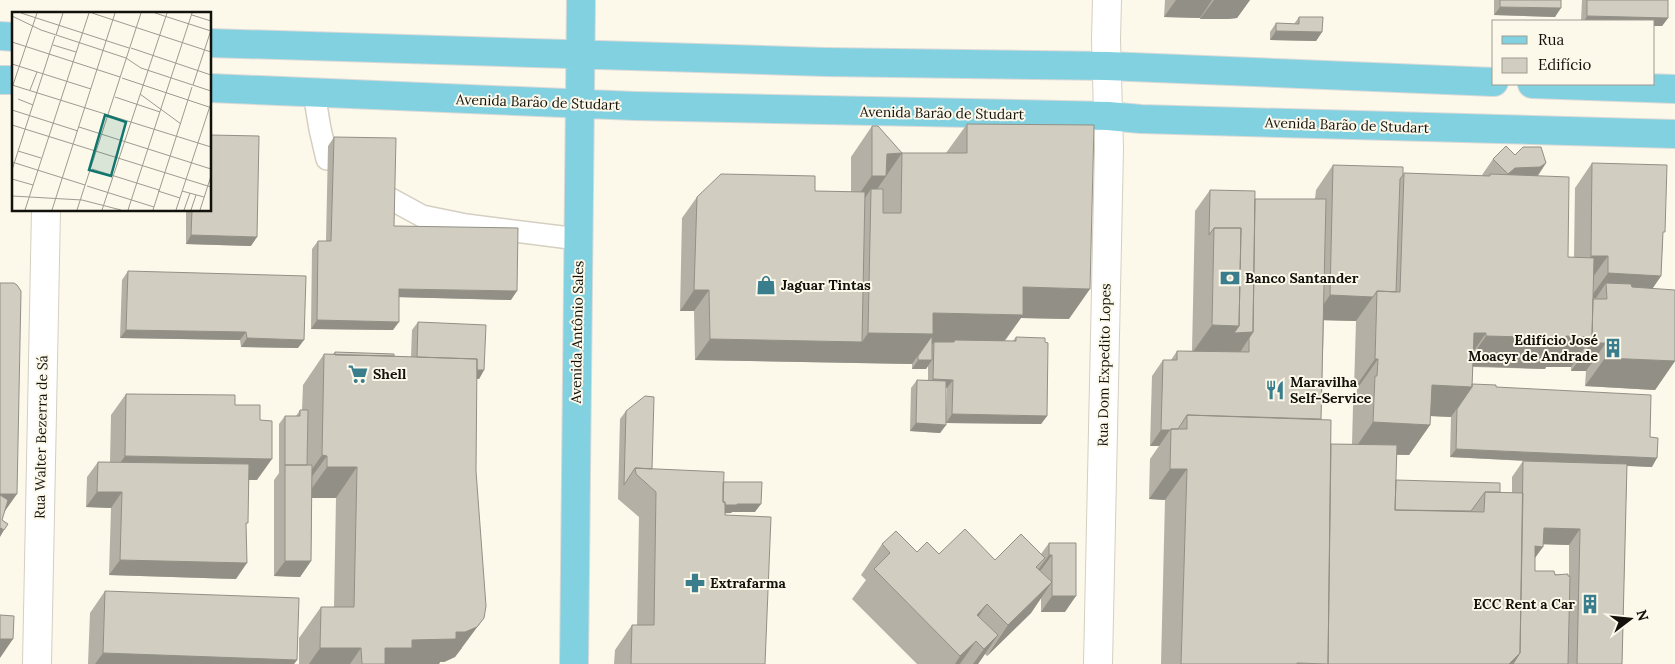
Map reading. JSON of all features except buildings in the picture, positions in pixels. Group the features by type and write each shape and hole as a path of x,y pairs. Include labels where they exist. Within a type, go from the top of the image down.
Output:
{"main road":[{"name":"Avenida Antônio Sales","path":"574,664 582,0"},
{"path":"211,43 825,62 1107,66 1492,82"},
{"path":"1556,85 1675,90"},
{"name":"Avenida Barão de Studart","path":"211,88 580,104 1108,116 1150,119 1675,134"}],"street":[{"name":"Rua Dom Expedito Lopes","path":"1098,664 1108,116 1107,0"},
{"name":"Rua Walter Bezerra de Sá","path":"37,664 46,211"}],"lane":[{"path":"314,93 327,159"},
{"path":"389,198 422,216 543,236 578,239"}],"place":[{"name":"Banco Santander","path":"1230,278"},
{"name":"Jaguar Tintas","path":"766,285"},
{"name":"Edifício José Moacyr de Andrade","path":"1613,348"},
{"name":"Shell","path":"358,374"},
{"name":"Maravilha Self-Service","path":"1275,390"},
{"name":"Extrafarma","path":"695,583"},
{"name":"ECC Rent a Car","path":"1590,604"}]}
